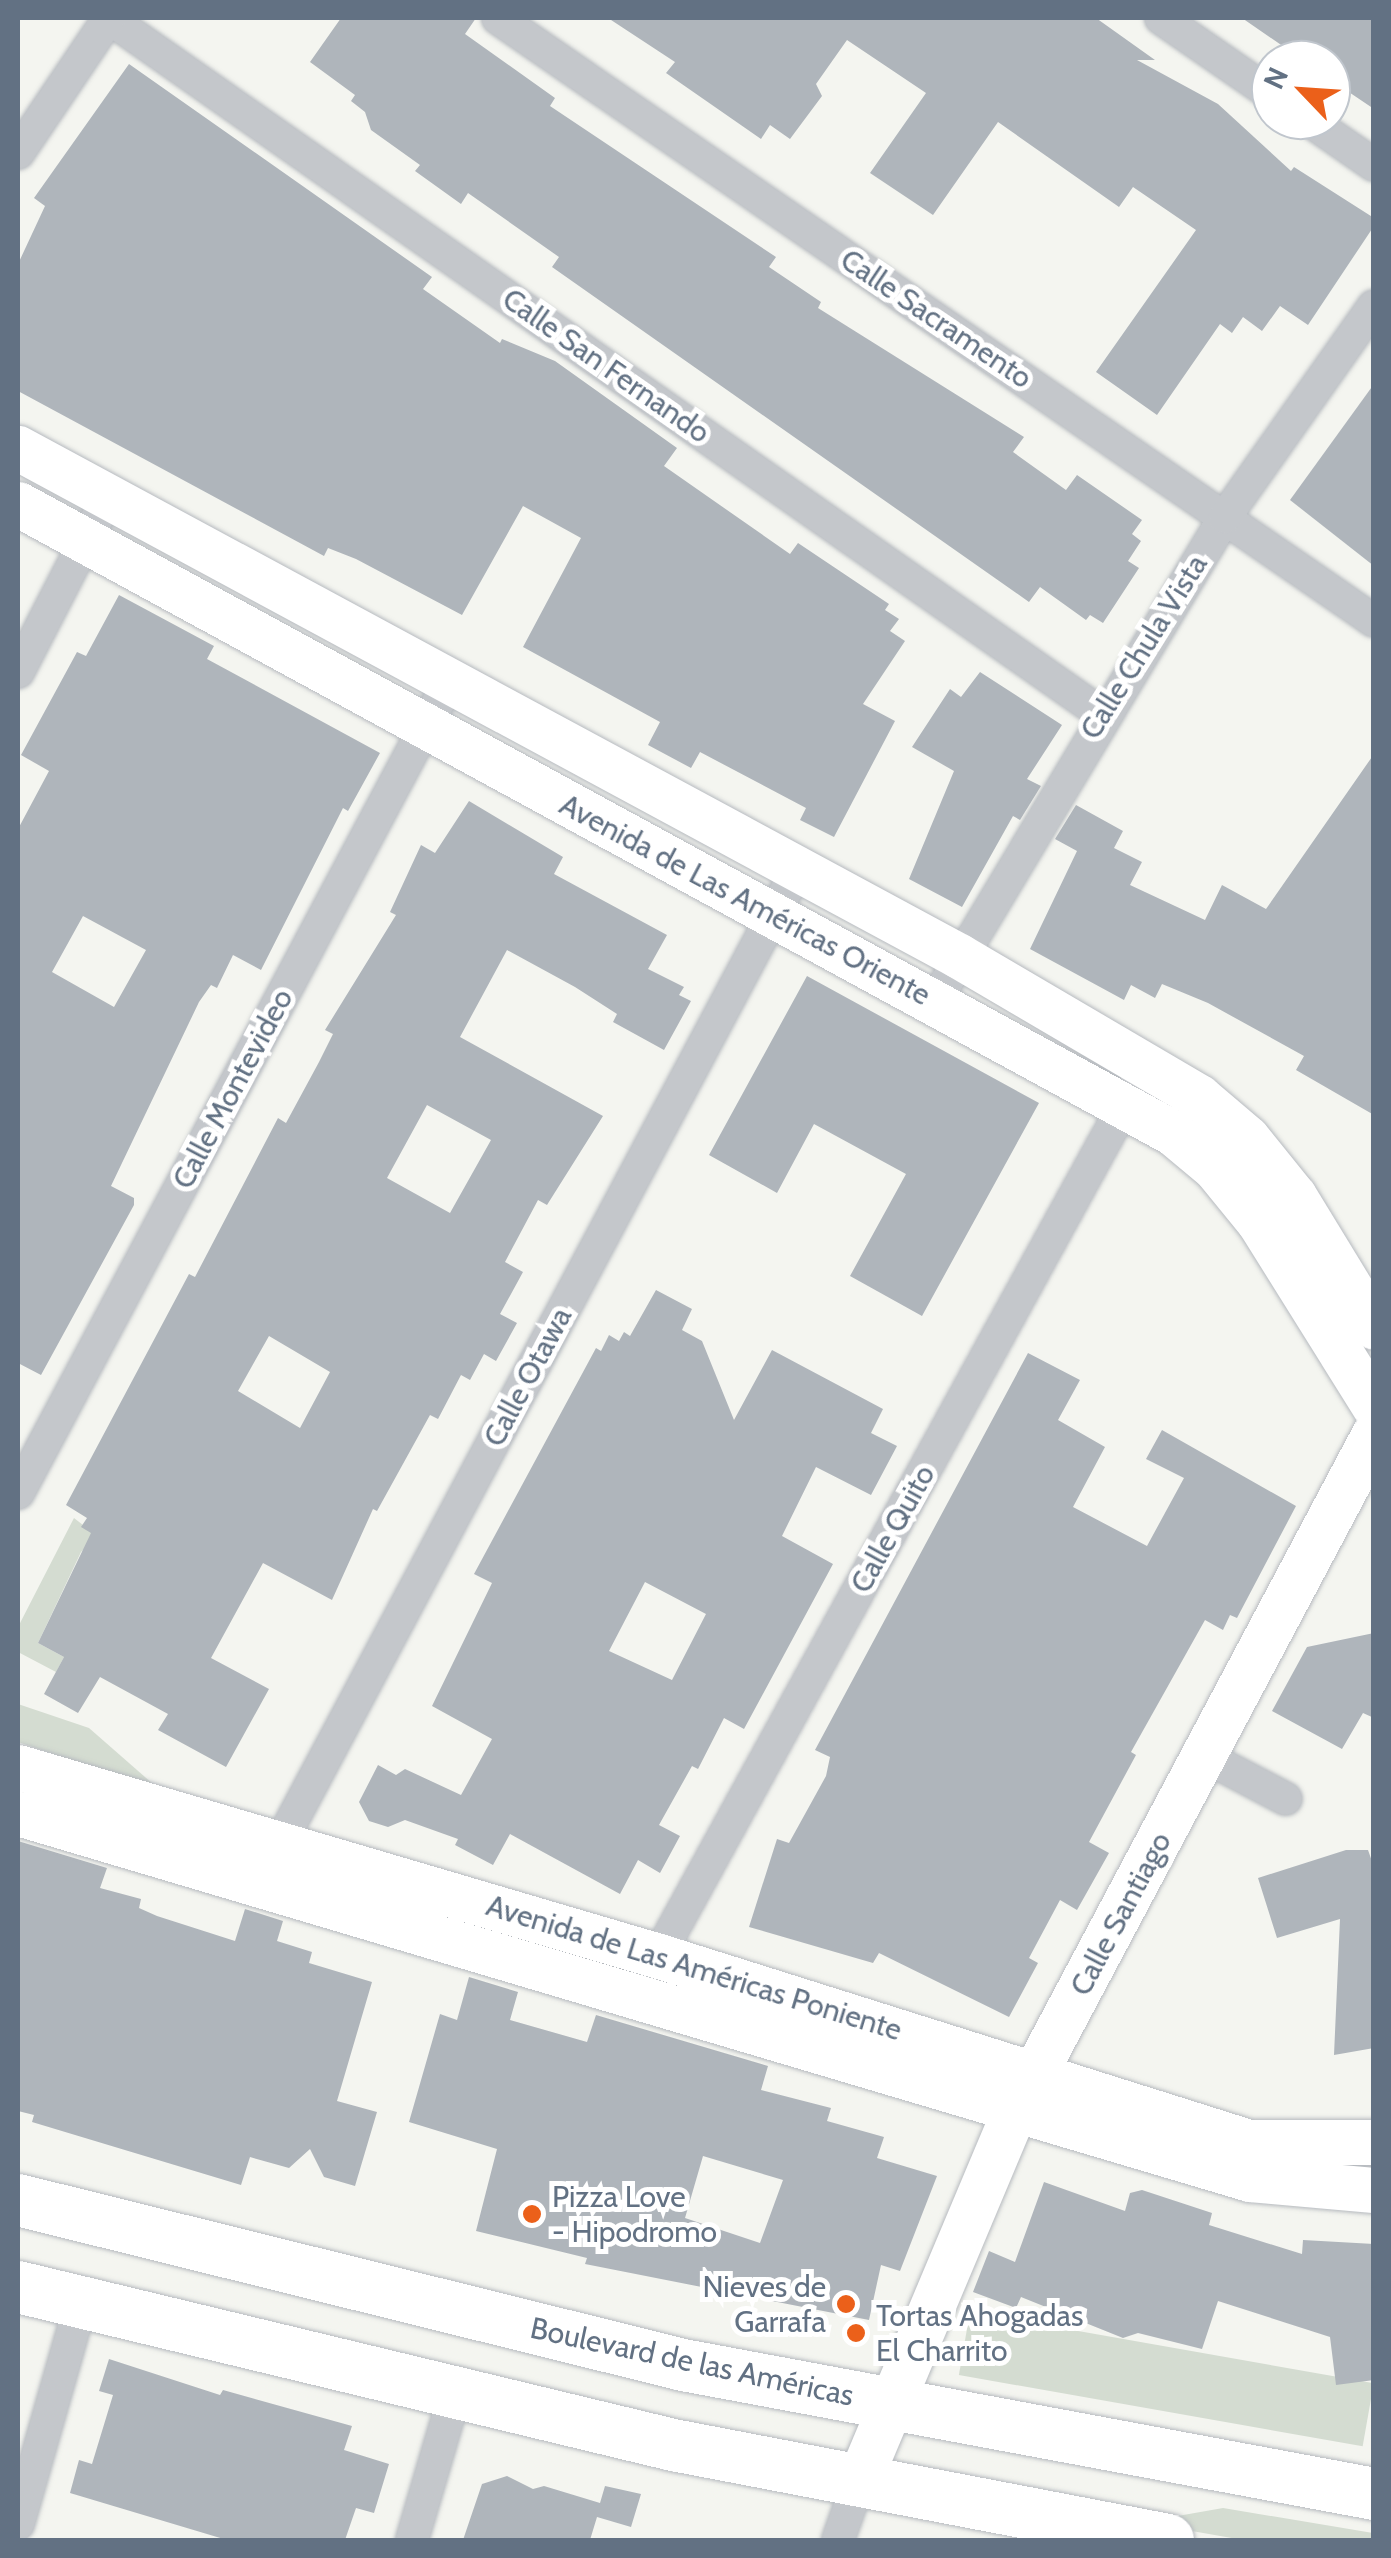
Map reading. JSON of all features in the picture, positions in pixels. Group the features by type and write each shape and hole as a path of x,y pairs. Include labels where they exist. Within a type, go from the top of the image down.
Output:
{"main road":[{"name":"Boulevard de las Américas","path":"18,2200 683,2365 1374,2494"},
{"path":"18,2286 80,2306 673,2445 1168,2540"}],"street":[{"path":"18,153 109,18"},
{"name":"Calle San Fernando","path":"109,18 1102,714"},
{"name":"Calle Sacramento","path":"498,18 1374,622"},
{"path":"1161,18 1251,80"},
{"path":"1338,140 1374,165"},
{"name":"Calle Chula Vista","path":"935,1002 1102,714 1225,517 1374,306"},
{"name":"Avenida de Las Américas Oriente","path":"18,448 448,684 960,956 1137,1084 1216,1168 1259,1222 1374,1406"},
{"path":"18,672 108,497"},
{"name":"Avenida de Las Américas Oriente","path":"18,504 935,1002 1137,1084 1247,1138 1294,1196 1374,1327"},
{"name":"Calle Montevideo","path":"18,1493 448,684"},
{"name":"Calle Otawa","path":"259,1884 797,870"},
{"name":"Calle Quito","path":"649,1974 1137,1084"},
{"name":"Calle Santiago","path":"860,2478 1025,2092 1206,1758 1374,1434"},
{"path":"1206,1758 1286,1799"},
{"name":"Avenida de Las Américas Poniente","path":"18,1767 281,1842 649,1974 1025,2092 1250,2179 1374,2190"},
{"name":"Avenida de Las Américas Poniente","path":"18,1813 259,1884 649,1974"},
{"name":"Avenida de Las Américas Poniente","path":"1025,2092 1250,2142 1374,2142"},
{"path":"18,2524 80,2306"},
{"path":"412,2540 455,2394"},
{"path":"838,2540 860,2478"}],"shaded area":[{"path":"74,1518 97,1536 81,1552 38,1643 64,1657 56,1672 18,1652 18,1627"},
{"path":"18,1704 89,1728 161,1791 18,1742"},
{"path":"970,2312 1374,2383 1363,2446 959,2375"},
{"path":"1223,2508 1373,2533 1373,2540 1243,2540 1101,2515 1155,2520"}],"building":[{"path":"341,18 476,18 465,34 555,98 550,106 776,257 769,267 821,302 818,308 1024,437 1013,452 1066,490 1077,475 1142,520 1132,534 1141,541 1128,561 1139,568 1103,623 1090,615 1086,620 1040,587 1029,602 552,267 559,257 468,193 461,204 415,171 420,165 371,130 365,112 351,101 355,95 310,62"},
{"path":"608,18 1096,18 1155,60 1137,60 1218,104 1251,134 1251,140 1257,140 1291,171 1294,167 1374,218 1374,226 1308,325 1280,306 1262,331 1243,317 1232,333 1220,324 1157,415 1096,372 1196,230 1133,187 1119,207 998,122 933,215 870,173 926,93 847,40 816,84 822,96 790,139 770,125 761,139 666,73 675,62"},
{"path":"1242,18 1374,18 1374,109 1351,93 1351,40 1274,40"},
{"path":"129,64 432,277 423,289 500,343 502,339 555,361 677,448 664,466 790,554 798,543 889,604 885,610 899,619 890,631 905,641 863,704 895,721 834,837 800,820 806,808 700,752 691,768 648,745 660,722 523,647 581,538 523,506 462,615 356,559 328,548 324,556 18,391 18,264 45,206 34,198"},
{"path":"1374,384 1374,566 1290,500"},
{"path":"119,595 214,646 207,659 380,753 348,811 343,808 261,970 233,955 217,988 211,985 199,1002 111,1186 134,1198 134,1205 41,1375 18,1363 18,829 49,771 21,755 77,652 86,656","holes":["83,916 146,950 114,1007 52,972"]},
{"path":"980,672 1062,725 1027,779 1041,786 1020,820 1013,816 962,907 909,879 954,771 912,747 950,689 961,697"},
{"path":"1374,754 1374,1115 1296,1070 1304,1056 1208,1003 1162,984 1155,998 1131,985 1124,1000 1030,949 1077,851 1055,839 1076,805 1123,831 1114,848 1142,862 1130,885 1205,920 1222,885 1266,909"},
{"path":"469,801 563,857 554,874 667,935 648,969 684,987 679,995 691,1001 664,1050 613,1022 617,1014 575,987 507,950 460,1037 603,1116 547,1205 538,1200 505,1262 523,1272 500,1314 517,1323 496,1361 484,1354 470,1380 461,1375 438,1419 430,1415 377,1511 373,1509 332,1600 263,1563 211,1658 269,1689 226,1767 158,1730 168,1714 100,1677 78,1713 44,1694 64,1657 38,1643 91,1533 81,1527 87,1518 66,1505 189,1274 195,1277 278,1118 286,1123 319,1062 333,1034 325,1030 396,915 390,912 421,845 435,853","holes":["427,1105 491,1140 450,1213 387,1178","269,1336 330,1372 300,1428 238,1391"]},
{"path":"807,976 1039,1103 922,1316 850,1276 906,1174 814,1124 777,1193 709,1155"},
{"path":"656,1290 692,1309 682,1330 702,1341 734,1420 772,1350 883,1409 871,1433 897,1446 871,1495 816,1467 782,1536 833,1564 744,1729 724,1718 698,1769 692,1766 659,1825 680,1836 660,1873 638,1860 620,1894 510,1834 493,1865 455,1845 458,1839 405,1820 388,1827 369,1821 359,1802 378,1765 396,1775 405,1769 461,1795 492,1739 432,1706 492,1583 474,1574 596,1348 601,1351 609,1335 619,1341 624,1332 630,1336","holes":["645,1582 706,1614 672,1680 609,1651"]},
{"path":"1028,1353 1080,1380 1058,1420 1105,1447 1073,1507 1147,1546 1184,1478 1146,1459 1162,1430 1296,1506 1237,1618 1230,1615 1223,1630 1205,1620 1131,1752 1136,1755 1089,1842 1109,1853 1077,1910 1060,1900 1029,1958 1038,1963 1009,2017 879,1953 873,1963 749,1927 777,1839 789,1843 826,1776 830,1757 815,1750"},
{"path":"1374,1633 1374,1718 1363,1713 1342,1749 1272,1711 1307,1647"},
{"path":"18,1841 107,1868 100,1888 141,1899 139,1908 157,1916 235,1941 245,1909 283,1921 277,1941 312,1952 309,1963 372,1982 337,2101 377,2112 355,2186 324,2177 310,2149 289,2168 250,2157 241,2185 32,2122 34,2115 18,2111"},
{"path":"1346,1850 1368,1850 1374,1867 1374,2048 1334,2055 1340,1919 1277,1938 1258,1878"},
{"path":"469,1977 518,1992 510,2020 587,2042 596,2015 768,2066 761,2090 831,2108 827,2121 884,2137 877,2158 937,2176 900,2271 881,2265 869,2320 585,2264 587,2258 476,2231 497,2149 409,2122 440,2014 457,2020","holes":["703,2156 783,2180 760,2243 685,2218"]},
{"path":"1044,2182 1125,2211 1130,2193 1142,2190 1212,2213 1209,2225 1302,2254 1303,2240 1374,2244 1374,2380 1336,2385 1330,2337 1218,2301 1202,2349 1138,2333 1123,2338 1021,2297 1016,2308 973,2292 989,2251 1015,2262"},
{"path":"109,2359 220,2395 223,2390 352,2426 344,2450 389,2464 374,2513 356,2508 345,2540 227,2540 70,2493 79,2460 92,2464 113,2395 99,2391"},
{"path":"507,2476 533,2489 544,2486 600,2503 605,2486 641,2494 631,2527 597,2517 590,2540 463,2540 482,2484"}],"place":[{"name":"Pizza Love - Hipodromo","path":"532,2214"},
{"name":"Nieves de Garrafa","path":"846,2304"},
{"name":"Tortas Ahogadas El Charrito","path":"856,2333"}]}
